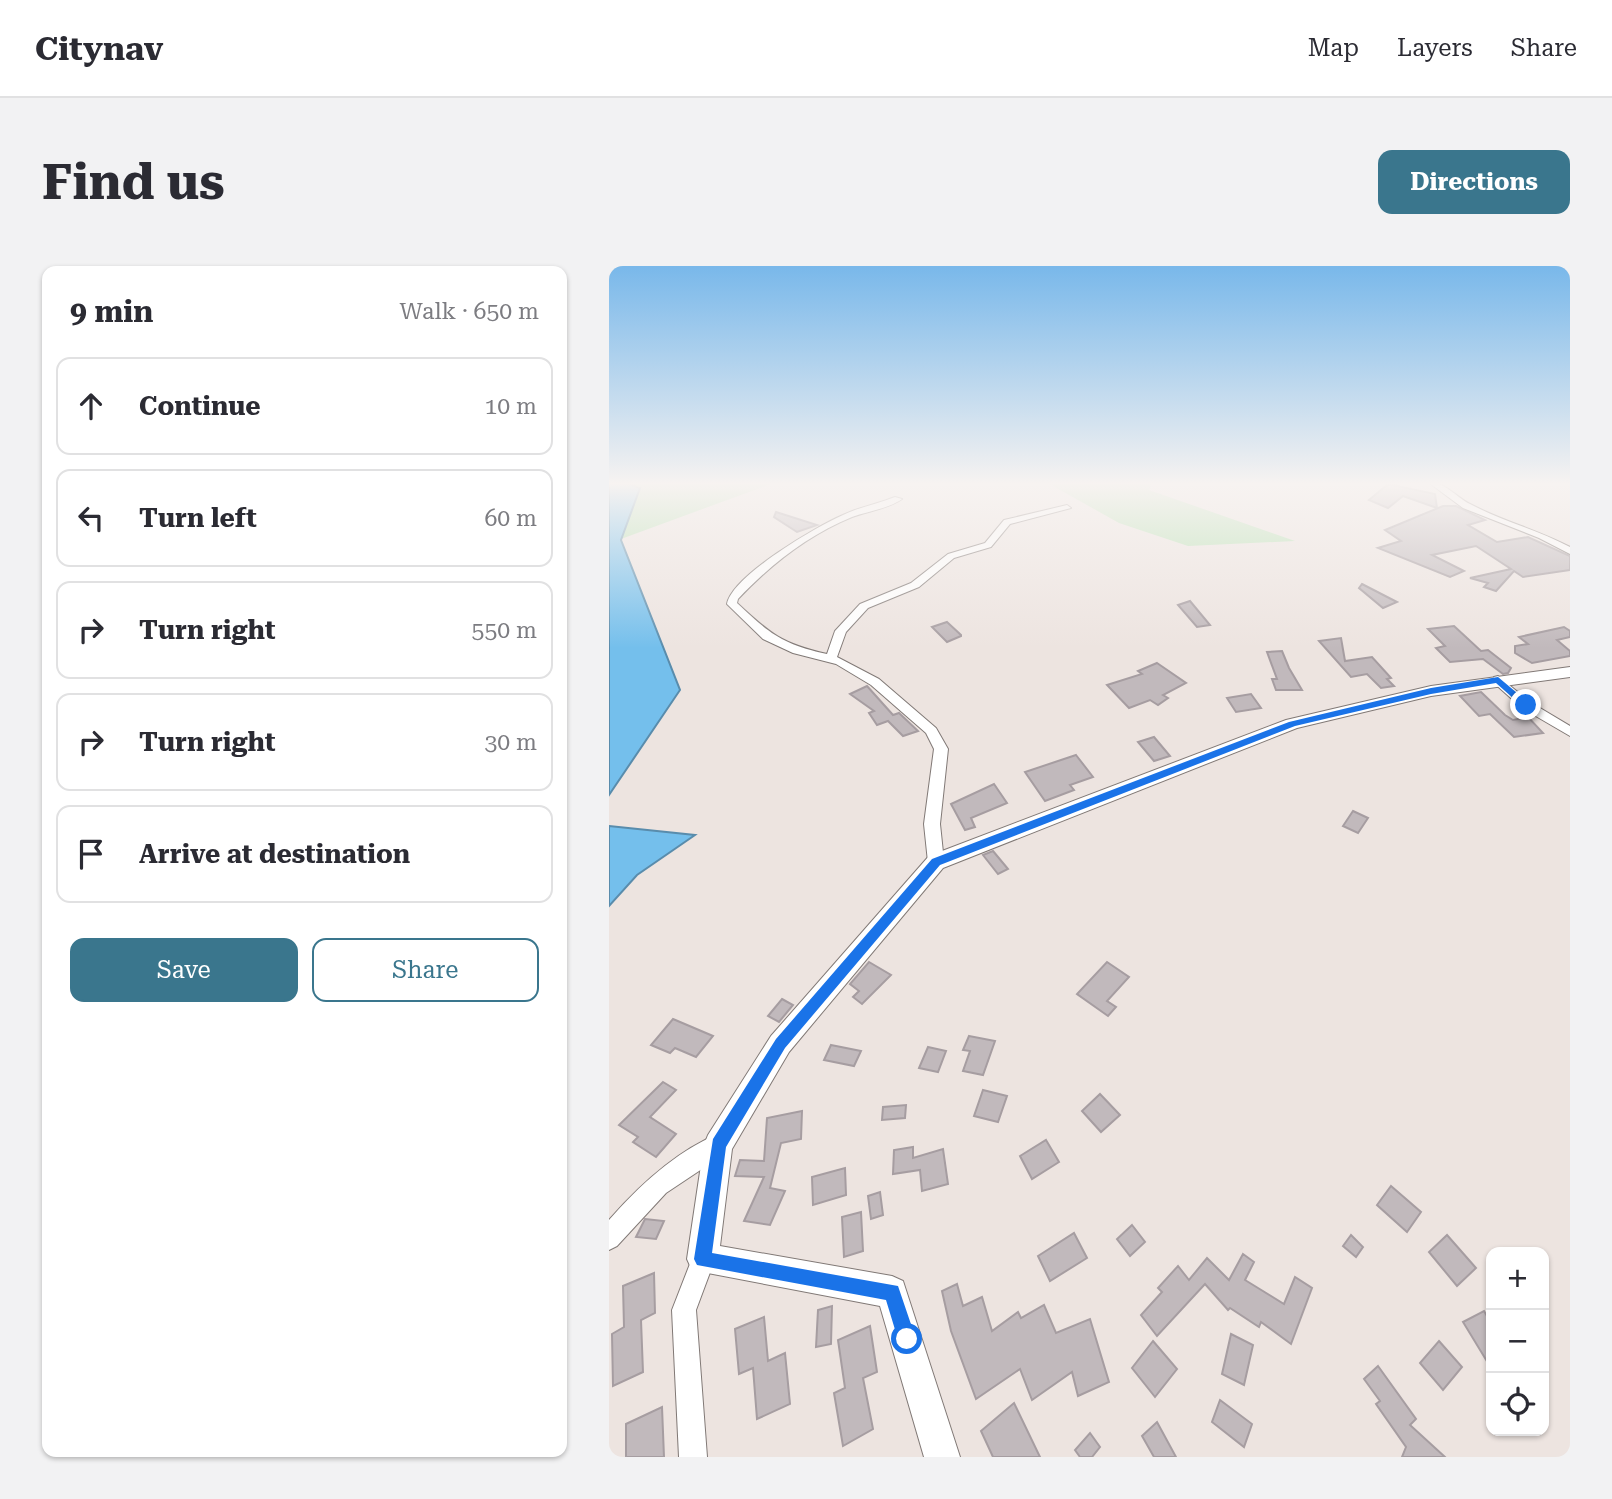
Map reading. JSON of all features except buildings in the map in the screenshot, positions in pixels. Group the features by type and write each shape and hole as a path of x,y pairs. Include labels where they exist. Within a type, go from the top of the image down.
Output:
{"street":[{"path":"807,538 767,565 733,598 732,604 767,637 797,651 831,658 875,682 932,731 941,750 932,824 936,862"},
{"path":"831,658 841,631 864,606 915,585 951,556 988,545 994,538"},
{"path":"1545,538 1570,551"},
{"path":"693,1457 684,1310 703,1259 718,1145 781,1044 936,862 1292,724 1431,691 1570,672"},
{"path":"1498,680 1526,705 1570,732"},
{"path":"609,1237 651,1188 681,1166 718,1145"},
{"path":"703,1259 892,1292 942,1457"}],"green space":[{"path":"1163,538 1285,538 1295,541 1188,546"}],"water":[{"path":"609,538 622,538 680,690 609,795"},
{"path":"609,826 695,835 637,875 609,906"}],"route":[{"path":"907,1339 892,1292 703,1259 718,1145 781,1044 936,862 1292,724 1431,691 1498,680 1526,705"}]}
